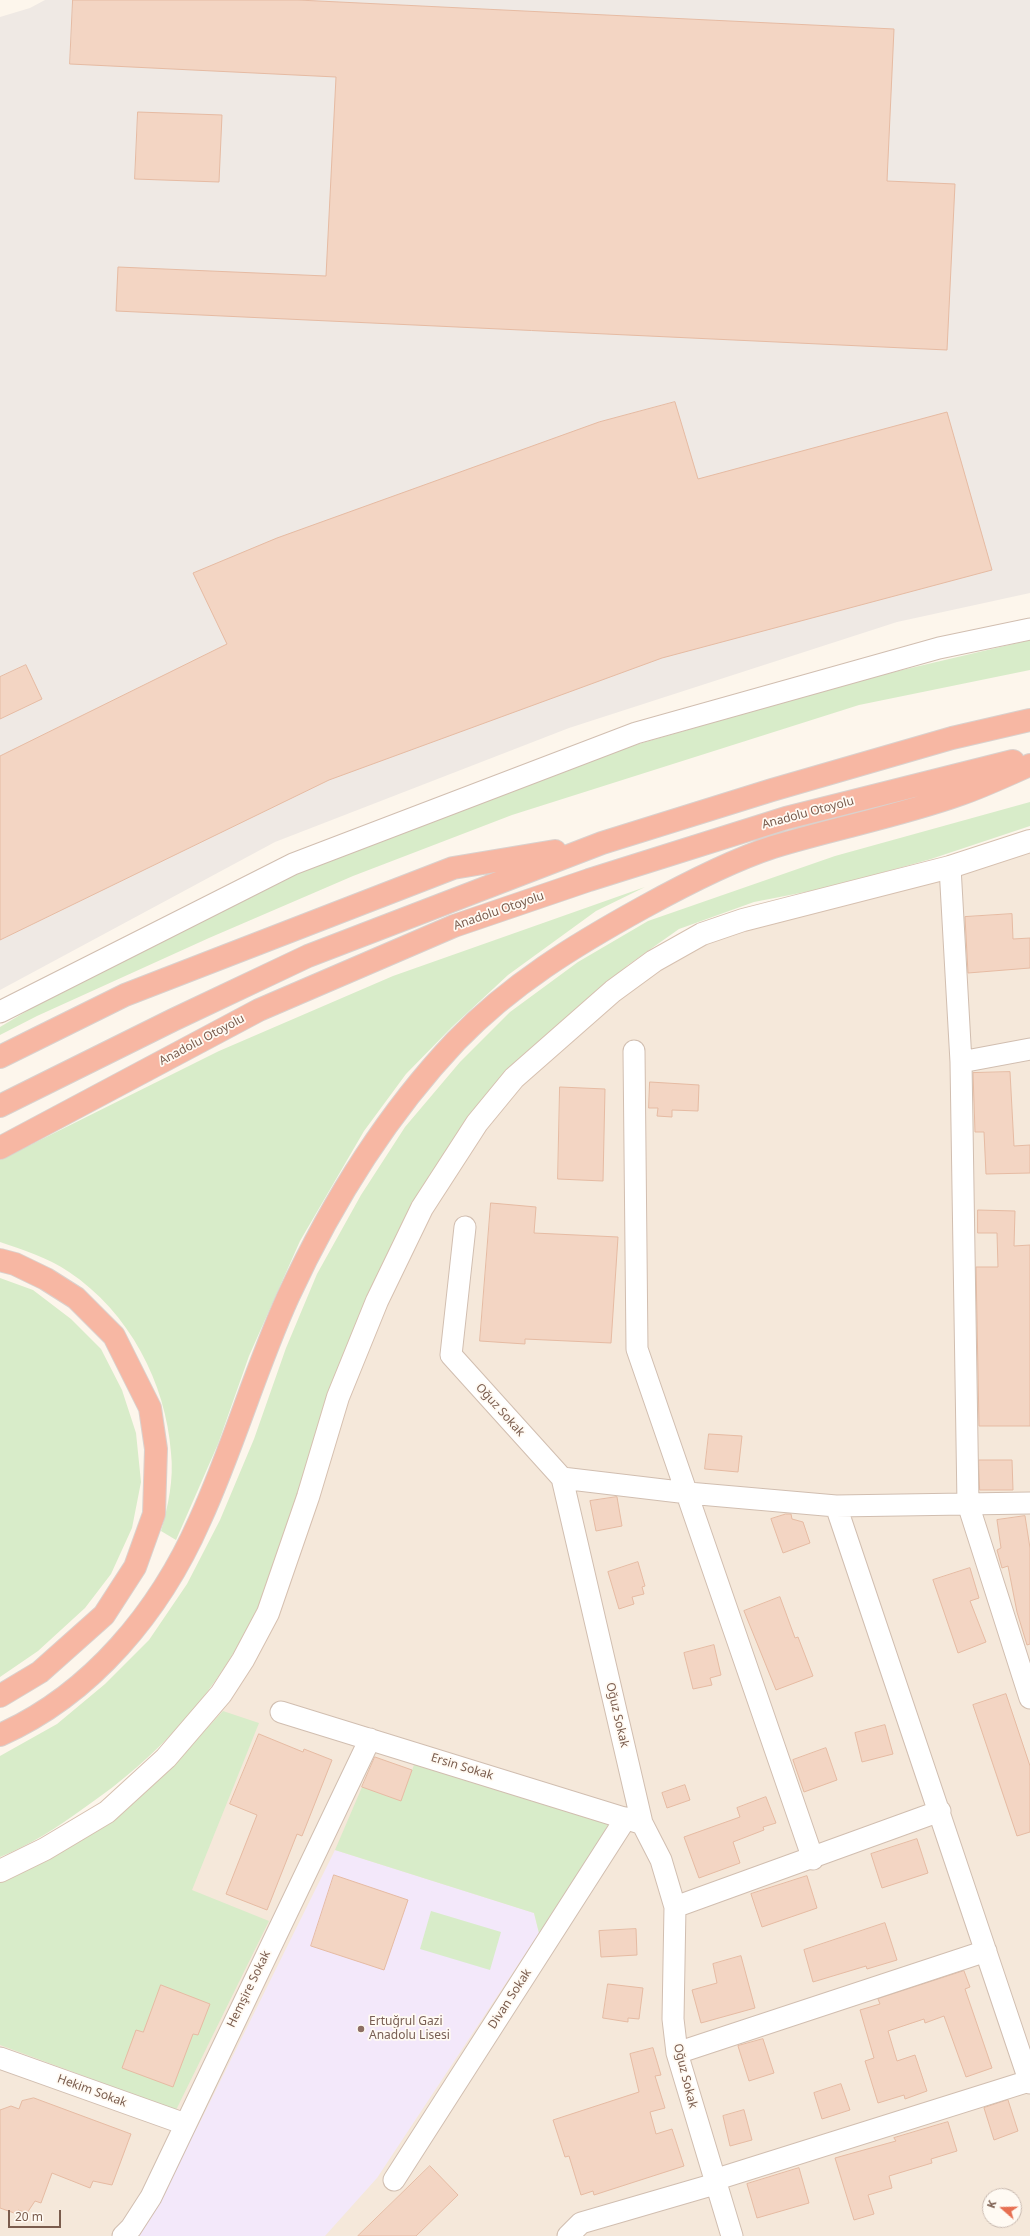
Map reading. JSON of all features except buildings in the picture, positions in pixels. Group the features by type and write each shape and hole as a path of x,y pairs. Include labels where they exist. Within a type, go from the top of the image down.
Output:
{"highway":[{"name":"Anadolu Otoyolu","path":"0,1106 173,1020 308,956 602,843 780,787 952,738 1030,720"},
{"name":"Anadolu Otoyolu","path":"0,1148 259,1010 454,926 589,880 786,818 1030,756"},
{"path":"0,1735 16,1728 82,1684 136,1629 177,1565 200,1521 287,1299 324,1224 385,1124 420,1081 458,1039 503,997 549,962 595,934 682,886 770,848 961,794 1030,765"},
{"path":"0,1057 125,995 453,868 602,843"},
{"path":"0,1260 15,1264 46,1279 76,1298 114,1336 134,1373 150,1408 156,1450 154,1514 135,1567 104,1615 40,1672 0,1696"}],"street":[{"path":"0,1012 293,864 636,733 939,648 1030,629"},
{"path":"0,1871 45,1848 107,1812 166,1758 221,1694 240,1666 268,1613 308,1497 338,1397 377,1302 422,1208 477,1123 514,1078 613,991 654,961 702,934 743,920 950,867 1030,841"},
{"path":"950,867 961,1062 968,1504 1030,1698"},
{"path":"961,1062 1030,1049"},
{"path":"634,1050 637,1349 688,1493 813,1859"},
{"name":"Oğuz Sokak","path":"465,1227 451,1355 562,1478 634,1821 661,1860 675,1907 673,2019 677,2053 714,2182 732,2236"},
{"path":"562,1478 688,1493 836,1506 1030,1503"},
{"path":"568,2236 581,2223 1030,2082 940,1811 836,1506"},
{"name":"Ersin Sokak","path":"281,1712 634,1821"},
{"name":"Hemşire Sokak","path":"123,2236 131,2228 150,2197 370,1739"},
{"path":"675,1907 813,1859 940,1811"},
{"name":"Divan Sokak","path":"394,2180 634,1821"},
{"path":"677,2053 986,1951"},
{"name":"Hekim Sokak","path":"0,2058 185,2124"}],"shaded area":[{"path":"45,0 1030,0 1030,593 897,622 569,728 275,842 0,990 0,17 30,8"},
{"path":"1030,841 1030,2236 0,2236 0,1871 107,1812 243,1660 377,1301 514,1078 702,934"},
{"name":"Ertuğrul Gazi Anadolu Lisesi","path":"335,1850 534,1913 539,1933 377,2178 325,2236 134,2236 198,2126"}],"green space":[{"path":"1030,640 1030,670 859,705 512,815 353,876 209,938 37,1016 0,1035 0,1027 67,987 236,899 326,861 635,745 864,679"},
{"path":"1030,802 1030,826 931,859 831,887 754,902 679,929 628,965 520,1059 469,1117 285,1539 262,1599 225,1667 185,1720 162,1744 112,1788 44,1835 0,1857 0,1756 57,1724 105,1684 149,1640 187,1584 220,1520 254,1439 286,1348 317,1274 361,1195 405,1127 460,1062 510,1012 578,962 648,921 835,856"},
{"path":"645,887 596,911 508,975 452,1027 406,1074 364,1131 300,1241 249,1356 218,1444 176,1540 161,1531 170,1492 172,1463 168,1427 152,1376 141,1351 126,1328 110,1307 90,1288 61,1267 36,1255 0,1242 0,1160 219,1051 393,976"},
{"path":"0,1278 33,1290 71,1319 101,1349 122,1390 136,1433 141,1482 132,1528 111,1574 85,1608 38,1651 0,1677"},
{"path":"223,1711 259,1723 192,1890 269,1921 176,2110 0,2045 0,1880 175,1763"},
{"path":"415,1762 610,1823 539,1933 534,1913 335,1850 362,1787 401,1801"},
{"path":"431,1911 501,1932 490,1970 420,1949"}],"place":[{"name":"Ertuğrul Gazi Anadolu Lisesi","path":"361,2029"}]}
